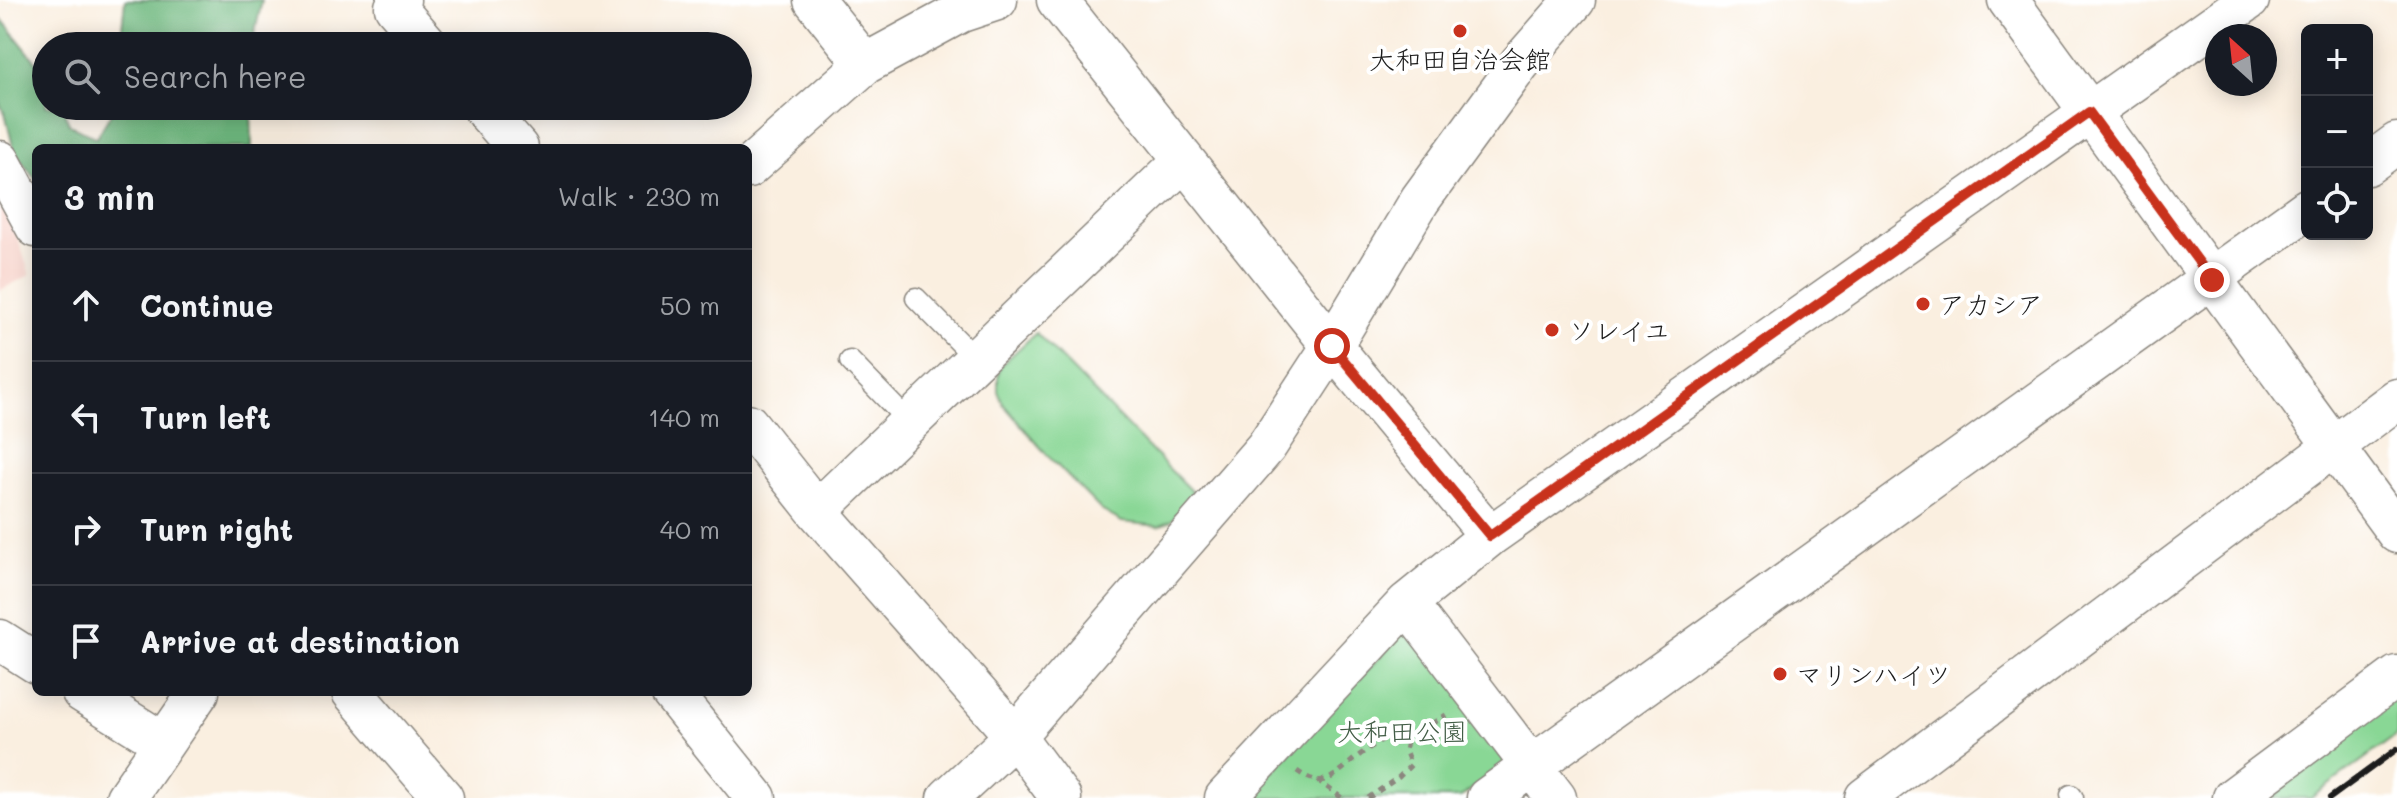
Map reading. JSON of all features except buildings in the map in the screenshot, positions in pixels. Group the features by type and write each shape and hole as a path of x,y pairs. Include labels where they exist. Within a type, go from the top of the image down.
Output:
{"street":[{"path":"400,0 395,7 417,32"},
{"path":"814,0 865,64"},
{"path":"752,164 865,64 961,12 997,0"},
{"path":"1057,0 1332,346 1490,536"},
{"path":"948,798 1015,736 1266,447 1332,346 1420,200 1520,63 1575,0"},
{"path":"2008,0 2397,533"},
{"path":"1225,798 1407,603 1490,536 2249,0"},
{"path":"493,120 514,144"},
{"path":"2373,161 2397,143"},
{"path":"817,511 1184,160"},
{"path":"0,161 32,220"},
{"path":"1487,798 2301,213"},
{"path":"1866,798 2397,399"},
{"path":"752,429 817,511 1015,736 1061,798"},
{"path":"1407,603 1556,798"},
{"path":"0,640 32,660"},
{"path":"2233,798 2397,676"},
{"path":"88,696 164,743"},
{"path":"126,798 196,696"},
{"path":"355,696 443,798"},
{"path":"674,696 756,798"}],"lane":[{"path":"916,298 976,359"},
{"path":"850,361 910,423"}],"path":[{"path":"1317,780 1330,780 1389,735 1408,738 1477,694"},
{"path":"1368,798 1411,765 1405,750 1408,738"},
{"path":"1273,747 1300,774 1317,780 1340,798"}],"shaded area":[{"path":"0,205 18,239 30,275 0,290"}],"green space":[{"path":"125,0 262,0 255,32 122,32"},
{"path":"0,17 32,57 32,120 67,120 69,124 96,138 107,120 251,120 252,144 32,144 32,175 14,151 5,113 0,105"},
{"path":"1036,333 1194,494 1172,520 1159,526 1122,522 1101,510 1003,404 998,391 1002,364"},
{"name":"大和田公園","path":"1410,625 1507,763 1460,798 1247,798"},
{"path":"2397,695 2397,735 2311,798 2256,798"}],"railway":[{"path":"2330,798 2397,749"}],"place":[{"name":"大和田自治会館","path":"1460,31"},
{"name":"アカシア","path":"1923,304"},
{"name":"ソレイユ","path":"1552,330"},
{"name":"マリンハイツ","path":"1780,674"}],"route":[{"path":"1332,346 1490,536 2089,112 2212,280"}]}
